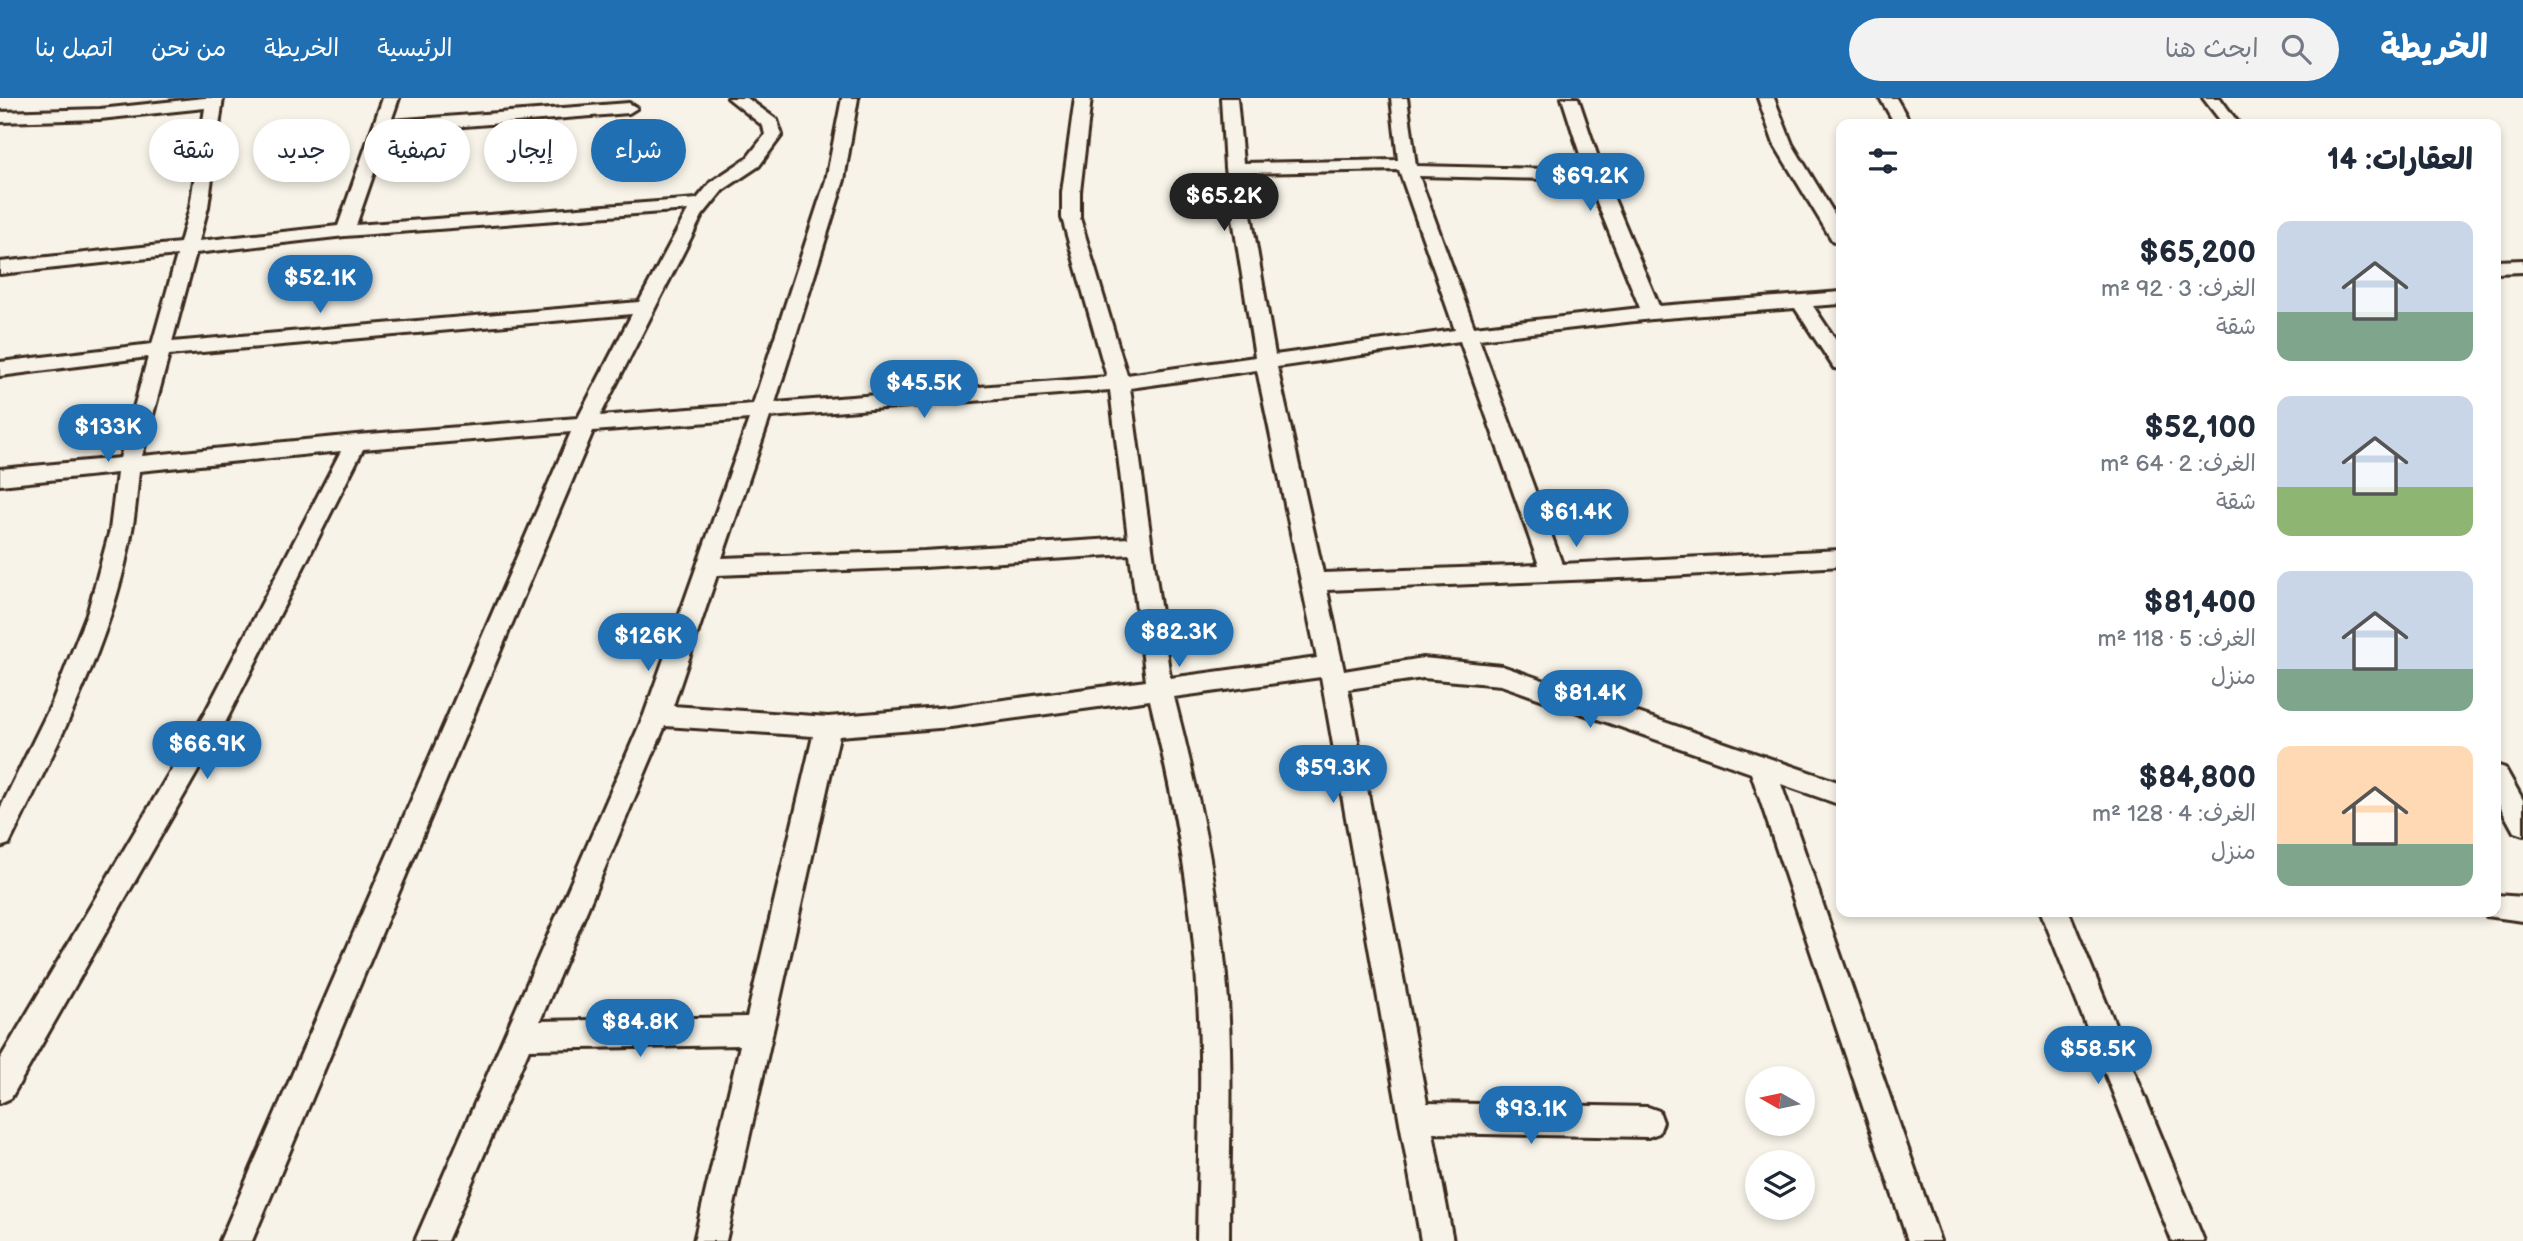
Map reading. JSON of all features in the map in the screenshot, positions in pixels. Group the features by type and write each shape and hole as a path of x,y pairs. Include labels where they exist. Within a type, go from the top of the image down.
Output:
{"street":[{"path":"384,119 391,98"},
{"path":"236,1241 585,424 701,204 717,186 753,162 774,135 771,124 736,98"},
{"path":"431,1241 657,715 762,410 835,180 850,98"},
{"path":"1083,98 1071,192 1071,218 1119,383 1159,688 1172,736 1205,920 1213,1002 1213,1241"},
{"path":"1229,98 1234,168 1265,362 1333,674 1437,1241"},
{"path":"1399,98 1407,168 1553,572"},
{"path":"1570,98 1595,175 1652,313"},
{"path":"1766,98 1783,144 1836,232"},
{"path":"1888,98 1900,119"},
{"path":"2211,98 2227,119"},
{"path":"0,117 100,114 214,100 199,207 129,463 121,530 100,611 64,705 0,836"},
{"path":"470,120 629,108"},
{"path":"1234,168 1407,168 1595,175"},
{"path":"345,231 364,176"},
{"path":"0,268 345,231 701,204"},
{"path":"2501,267 2523,266"},
{"path":"0,477 356,442 762,410 940,399 1119,383 1468,334 1652,313 1836,298"},
{"path":"1801,301 1836,355"},
{"path":"0,369 160,349 646,307"},
{"path":"0,1088 215,720 356,442"},
{"path":"708,566 924,559 1139,545"},
{"path":"1313,582 1836,558"},
{"path":"657,715 828,727 951,717 1159,688 1423,668 1502,676 1836,792"},
{"path":"710,1241 828,727"},
{"path":"1762,767 1924,1241"},
{"path":"2501,785 2523,824"},
{"path":"2501,907 2523,909"},
{"path":"2057,917 2188,1241"},
{"path":"521,1035 758,1031"},
{"path":"1414,1118 1648,1122"}]}
